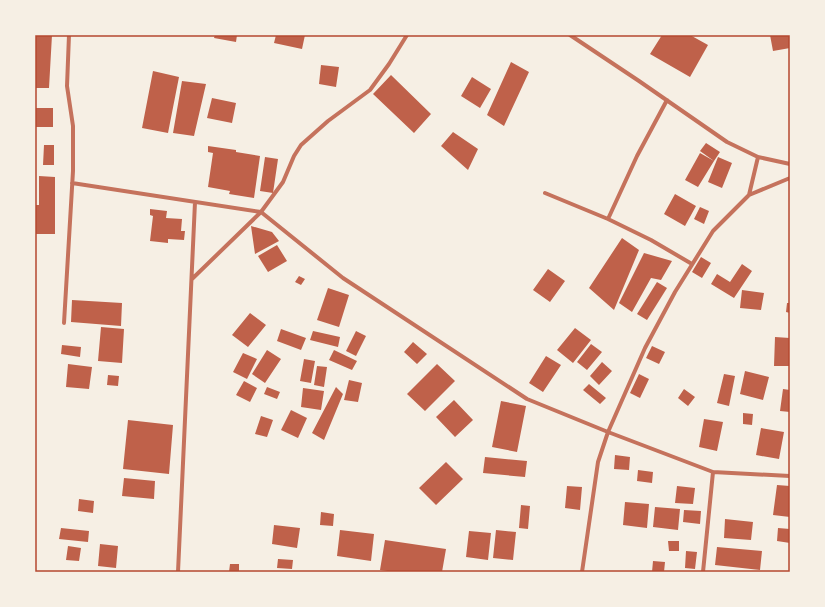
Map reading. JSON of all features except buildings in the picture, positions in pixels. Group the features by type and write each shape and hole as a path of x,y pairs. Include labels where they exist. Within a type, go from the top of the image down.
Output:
{"street":[{"path":"64,324 72,183 73,126 67,86 69,35"},
{"path":"192,279 261,212 283,182 294,156 301,145 328,121 370,90 389,64 406,35"},
{"path":"570,35 727,142 758,157 790,164"},
{"path":"608,219 637,156 667,100"},
{"path":"749,195 758,157"},
{"path":"582,572 598,462 608,432 645,348 675,292 713,231 749,195 790,178"},
{"path":"72,183 261,212 343,278 527,399 713,472 790,476"},
{"path":"545,193 608,219 651,240 692,264"},
{"path":"178,572 195,202"},
{"path":"703,572 713,472"}]}
